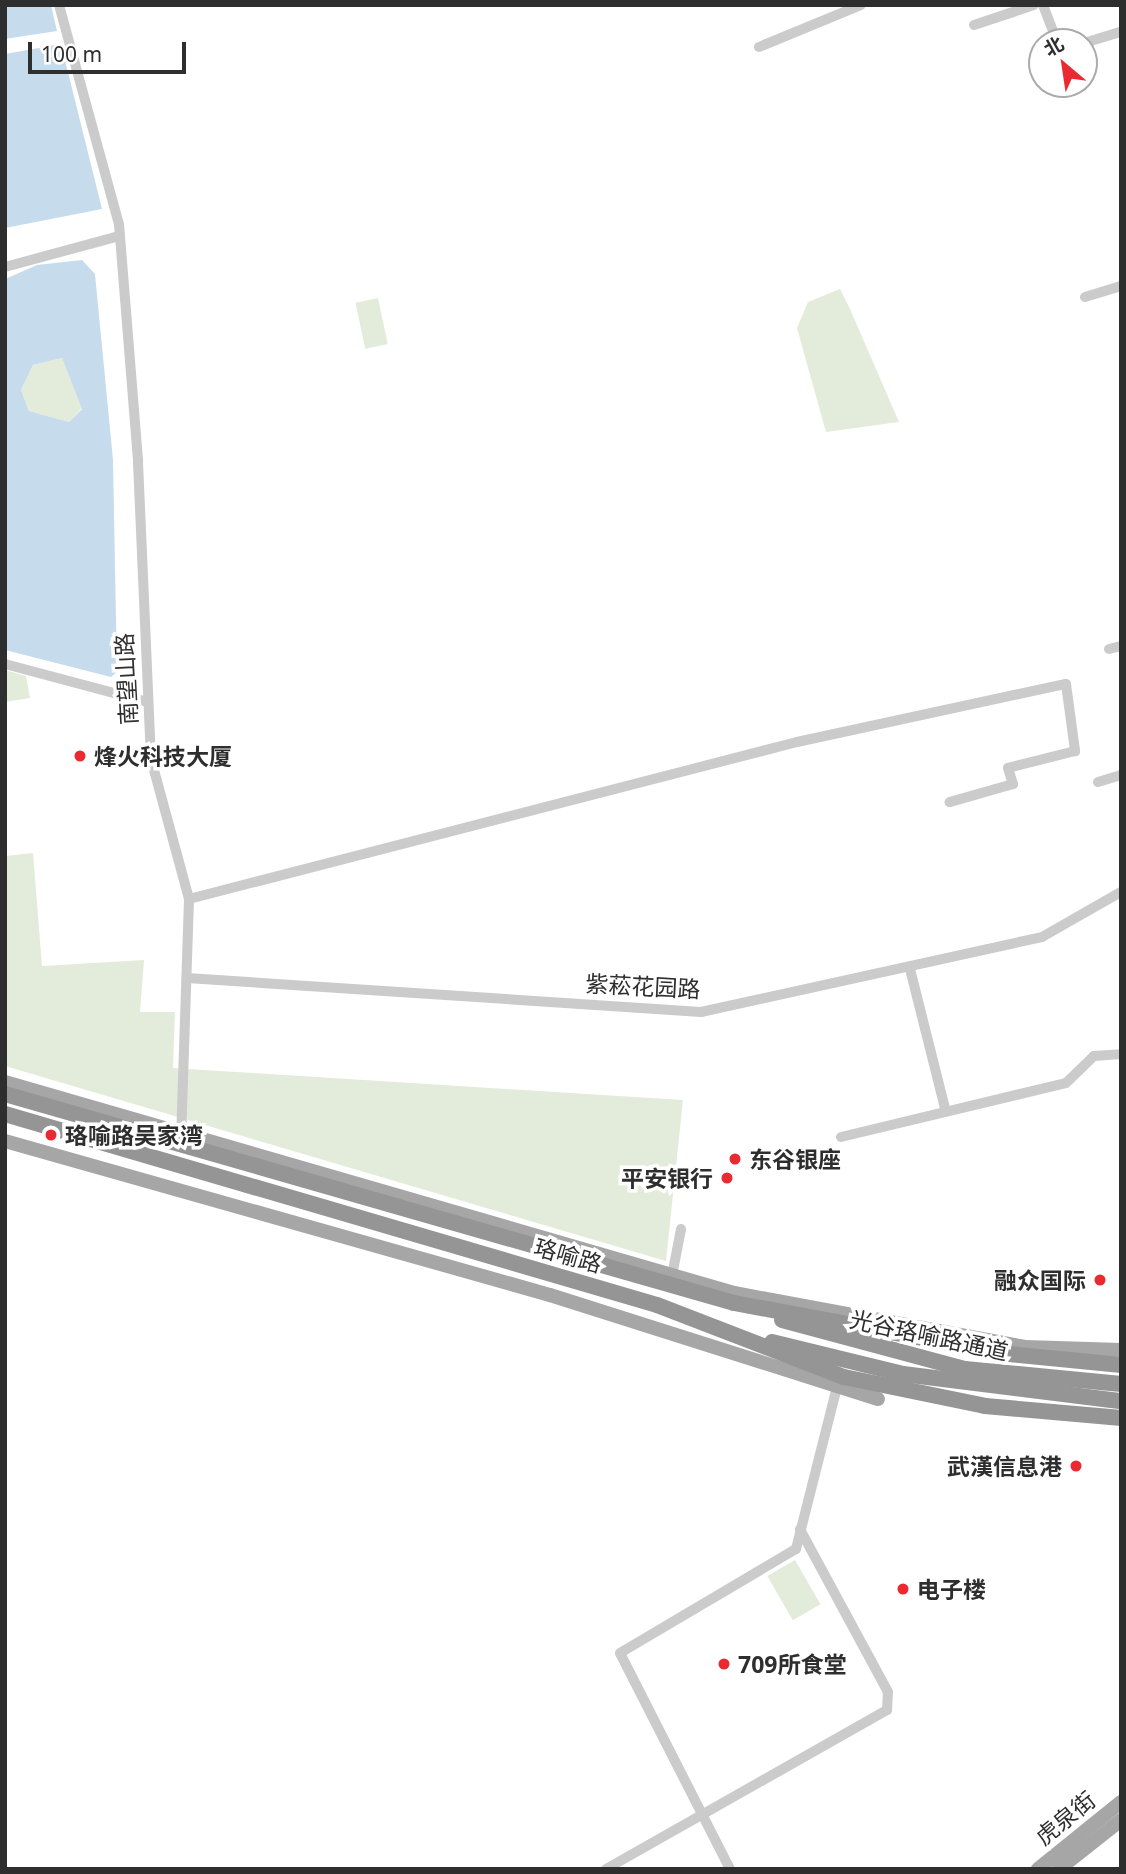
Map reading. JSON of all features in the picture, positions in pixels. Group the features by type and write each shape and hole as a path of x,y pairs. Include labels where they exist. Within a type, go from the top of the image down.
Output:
{"highway":[{"name":"珞喻路","path":"5,1094 181,1139 671,1280 734,1303 1009,1354 1121,1365"},
{"name":"珞喻路","path":"5,1114 735,1333 838,1381 985,1406 1121,1418"},
{"name":"光谷珞喻路通道","path":"734,1303 914,1359 1121,1384"},
{"name":"光谷珞喻路通道","path":"735,1333 903,1374 1121,1401"}],"main road":[{"path":"5,1082 181,1139"},
{"path":"5,1142 550,1295 838,1381 878,1399"},
{"path":"671,1280 1026,1346 1121,1350"},
{"name":"虎泉街","path":"1038,1869 1121,1802"},
{"name":"虎泉街","path":"1059,1869 1121,1820"}],"street":[{"name":"南望山路","path":"59,5 119,236 138,462 152,766 189,899 181,1139"},
{"path":"759,47 862,5"},
{"path":"974,25 1020,7 1034,5"},
{"path":"1043,5 1052,28"},
{"path":"1098,39 1121,32"},
{"path":"5,267 119,236"},
{"path":"1085,297 1121,286"},
{"path":"5,664 148,702"},
{"path":"189,899 797,742 1066,684 1075,751 1008,768 1013,784 950,802"},
{"path":"1098,782 1121,775"},
{"name":"紫菘花园路","path":"187,978 701,1012 910,969 1054,933 1121,892"},
{"path":"910,969 946,1112"},
{"path":"841,1137 1066,1083 1094,1056 1121,1054"},
{"path":"671,1280 681,1229"},
{"path":"730,1869 620,1653 788,1557 796,1549 797,1525 838,1381"},
{"path":"606,1869 887,1710 888,1692 797,1525"}],"green space":[{"path":"840,289 899,422 826,432 797,328 808,302"},
{"path":"378,298 388,344 365,349 356,303"},
{"path":"62,358 82,408 69,422 29,411 21,390 33,365"},
{"path":"5,670 26,676 30,698 5,702"},
{"path":"33,853 42,966 144,960 140,1012 175,1012 173,1068 683,1100 666,1261 5,1066 5,856"},
{"path":"795,1560 820,1604 793,1620 767,1576"}],"water":[{"path":"5,5 51,5 57,31 5,39"},
{"path":"61,44 102,209 5,228 5,54"},
{"path":"82,260 95,274 113,460 117,672 111,677 5,650 5,279 37,265","holes":["62,358 82,409 69,422 29,411 21,390 33,365"]}],"place":[{"name":"烽火科技大厦","path":"80,756"},
{"name":"珞喻路吴家湾","path":"51,1135"},
{"name":"东谷银座","path":"735,1159"},
{"name":"平安银行","path":"727,1178"},
{"name":"融众国际","path":"1100,1280"},
{"name":"武漢信息港","path":"1076,1466"},
{"name":"电子楼","path":"903,1589"},
{"name":"709所食堂","path":"724,1664"}]}
